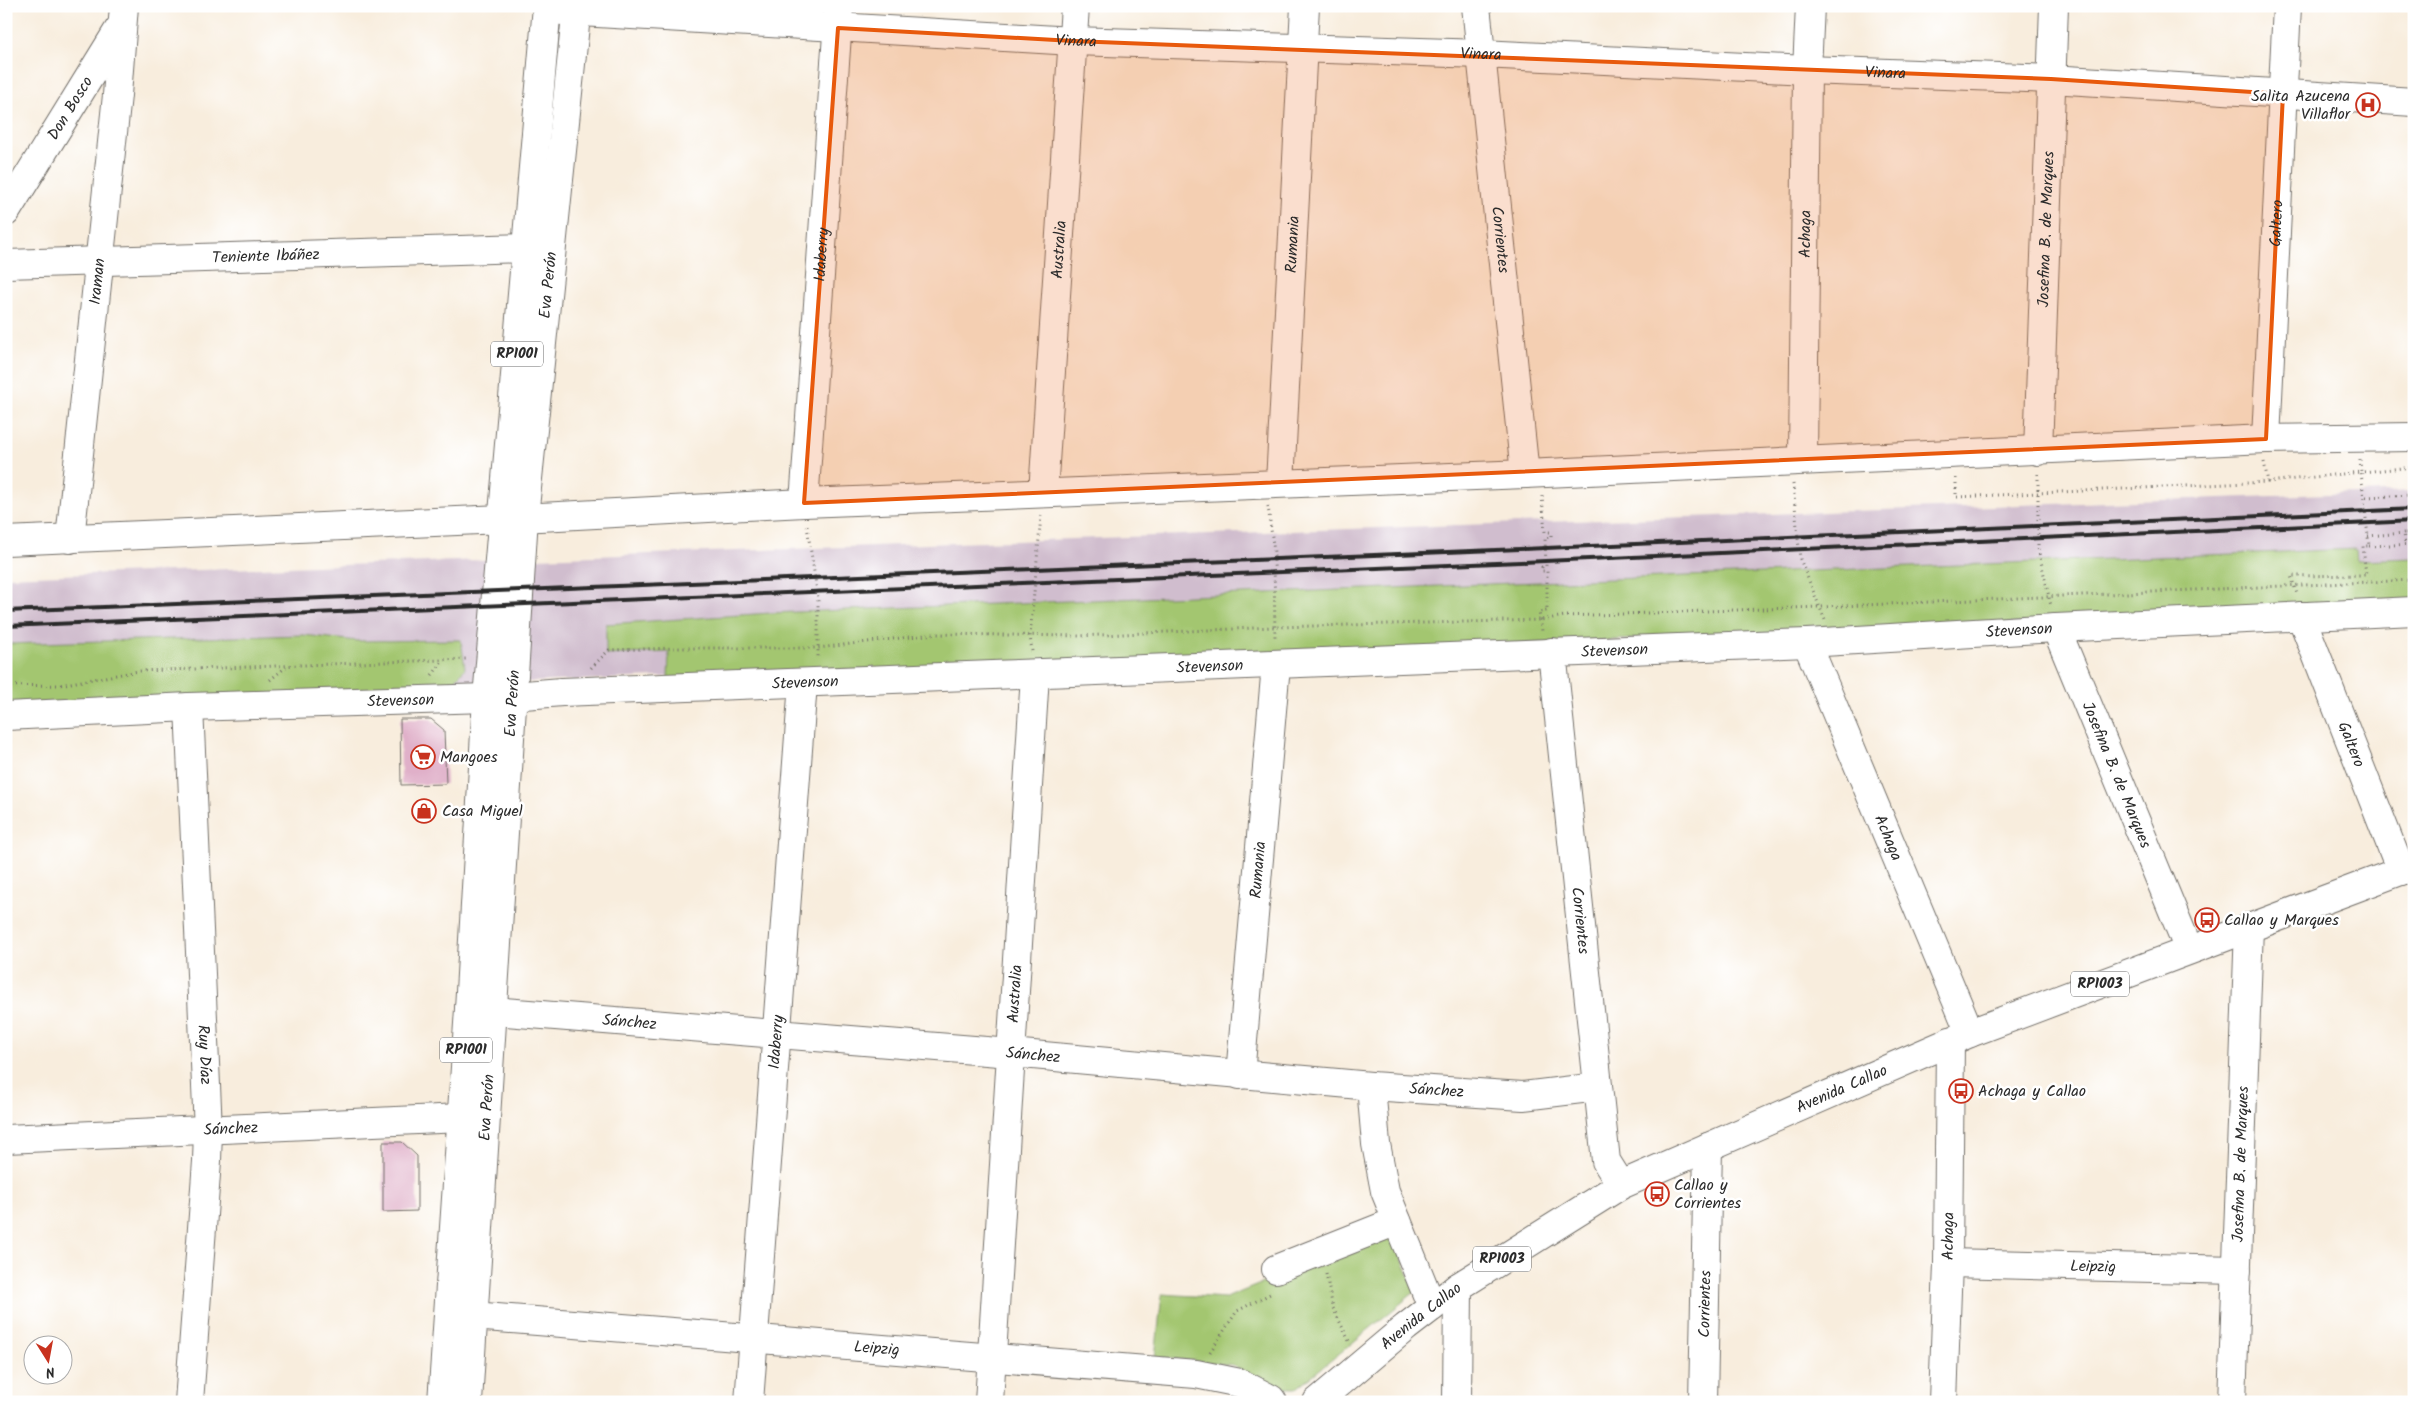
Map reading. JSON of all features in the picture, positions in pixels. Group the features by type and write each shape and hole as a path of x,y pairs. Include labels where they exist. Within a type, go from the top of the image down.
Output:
{"street":[{"name":"Australia","path":"1043,493 1075,6"},
{"name":"Rumania","path":"1272,483 1304,48 1305,6"},
{"name":"Corrientes","path":"1476,6 1532,474"},
{"name":"Achaga","path":"1797,460 1810,6"},
{"name":"Josefina B. de Marques","path":"2038,451 2054,6"},
{"name":"Galtero","path":"2266,439 2287,6"},
{"name":"Vinara","path":"547,8 838,17 1073,41 1482,54 1807,70 2051,79 2414,102"},
{"name":"Eva Perón","path":"442,1402 473,1118 482,1010 500,697 513,518 526,248 547,8"},
{"name":"Eva Perón","path":"513,518 576,9"},
{"name":"Don Bosco","path":"6,212 128,12"},
{"name":"Iraman","path":"70,538 98,262 128,12"},
{"name":"Idaberry","path":"804,503 838,17"},
{"name":"Teniente Ibáñez","path":"6,264 526,248"},
{"path":"6,541 804,503 1532,474 2266,439 2414,437"},
{"name":"Stevenson","path":"6,716 189,707 500,697 811,682 1036,675 1552,652 1807,643 2056,628 2414,611"},
{"name":"Galtero","path":"2301,616 2407,868"},
{"name":"Josefina B. de Marques","path":"2056,628 2189,950"},
{"name":"Achaga","path":"1807,643 1960,1037 1943,1402"},
{"name":"Corrientes","path":"1552,652 1606,1161 1621,1185"},
{"name":"Rumania","path":"1240,1075 1276,665"},
{"name":"Australia","path":"989,1402 1036,675"},
{"name":"Idaberry","path":"749,1402 776,1034 811,682"},
{"name":"Ruy Díaz","path":"189,707 208,1130 189,1402"},
{"name":"Avenida Callao","path":"1317,1402 1458,1287 1621,1185 1960,1037 2407,868"},
{"name":"Josefina B. de Marques","path":"2232,1402 2249,927"},
{"name":"Sánchez","path":"482,1010 1011,1053 1371,1086 1523,1096 1598,1087"},
{"path":"1371,1086 1378,1153 1385,1191 1432,1307"},
{"name":"Eva Perón","path":"468,1402 473,1316 473,1118"},
{"name":"Sánchez","path":"6,1139 473,1118"},
{"name":"Corrientes","path":"1703,1402 1708,1147"},
{"path":"1278,1279 1397,1221"},
{"name":"Leipzig","path":"1948,1263 2237,1270"},
{"path":"1457,1402 1458,1287"},
{"name":"Leipzig","path":"473,1316 1196,1374 1240,1383 1272,1399 1273,1402"}],"path":[{"path":"2266,439 2262,454 2268,482"},
{"path":"2038,451 2038,548 2056,628"},
{"path":"1956,454 1956,497 2268,482 2361,472 2366,497 2369,546"},
{"path":"1797,460 1800,560 1834,641"},
{"path":"1532,474 1545,532 1551,532 1551,537 1545,538 1546,566 1542,567 1542,570 1546,571 1547,611 1539,612 1544,640 1552,652"},
{"path":"1272,483 1276,665"},
{"path":"1036,675 1030,636 1043,493"},
{"path":"2366,497 2414,495"},
{"path":"804,503 818,598 818,648 811,682"},
{"path":"2404,533 2405,542 2414,543"},
{"path":"2368,536 2411,533"},
{"path":"2301,616 2291,576 2366,575 2363,546 2414,543"},
{"path":"589,670 609,650 818,648 934,634 1030,636 1540,620 1565,616 1820,607 2414,580"},
{"path":"6,686 59,685 139,671 469,659"},
{"path":"1324,1266 1333,1308 1360,1366"},
{"path":"1196,1374 1237,1311 1278,1279"}],"highlighted area":[{"path":"838,28 1073,41 2051,79 2283,94 2266,439 804,503"}],"shaded area":[{"path":"2414,491 2414,605 2043,624 6,702 6,577"}],"green space":[{"path":"2356,549 2357,560 2414,558 2414,607 668,679 669,652 606,655 606,624 771,613"},
{"path":"303,635 357,641 461,640 465,668 449,688 6,705 6,644"},
{"path":"1390,1231 1416,1291 1297,1388 1280,1388 1260,1381 1233,1365 1155,1357 1162,1294 1226,1298"}],"building":[{"name":"Mangoes","path":"400,719 431,719 444,730 446,784 401,785"},
{"path":"383,1142 402,1142 417,1156 417,1211 383,1212"}],"railway":[{"path":"6,611 1546,548 2414,509"},
{"path":"6,626 1545,561 2414,521"}],"place":[{"name":"Salita Azucena Villaflor","path":"2368,105"},
{"name":"Mangoes","path":"423,757"},
{"name":"Casa Miguel","path":"424,811"},
{"name":"Callao y Marques","path":"2207,920"},
{"name":"Achaga y Callao","path":"1961,1091"},
{"name":"Callao y Corrientes","path":"1657,1194"}]}
